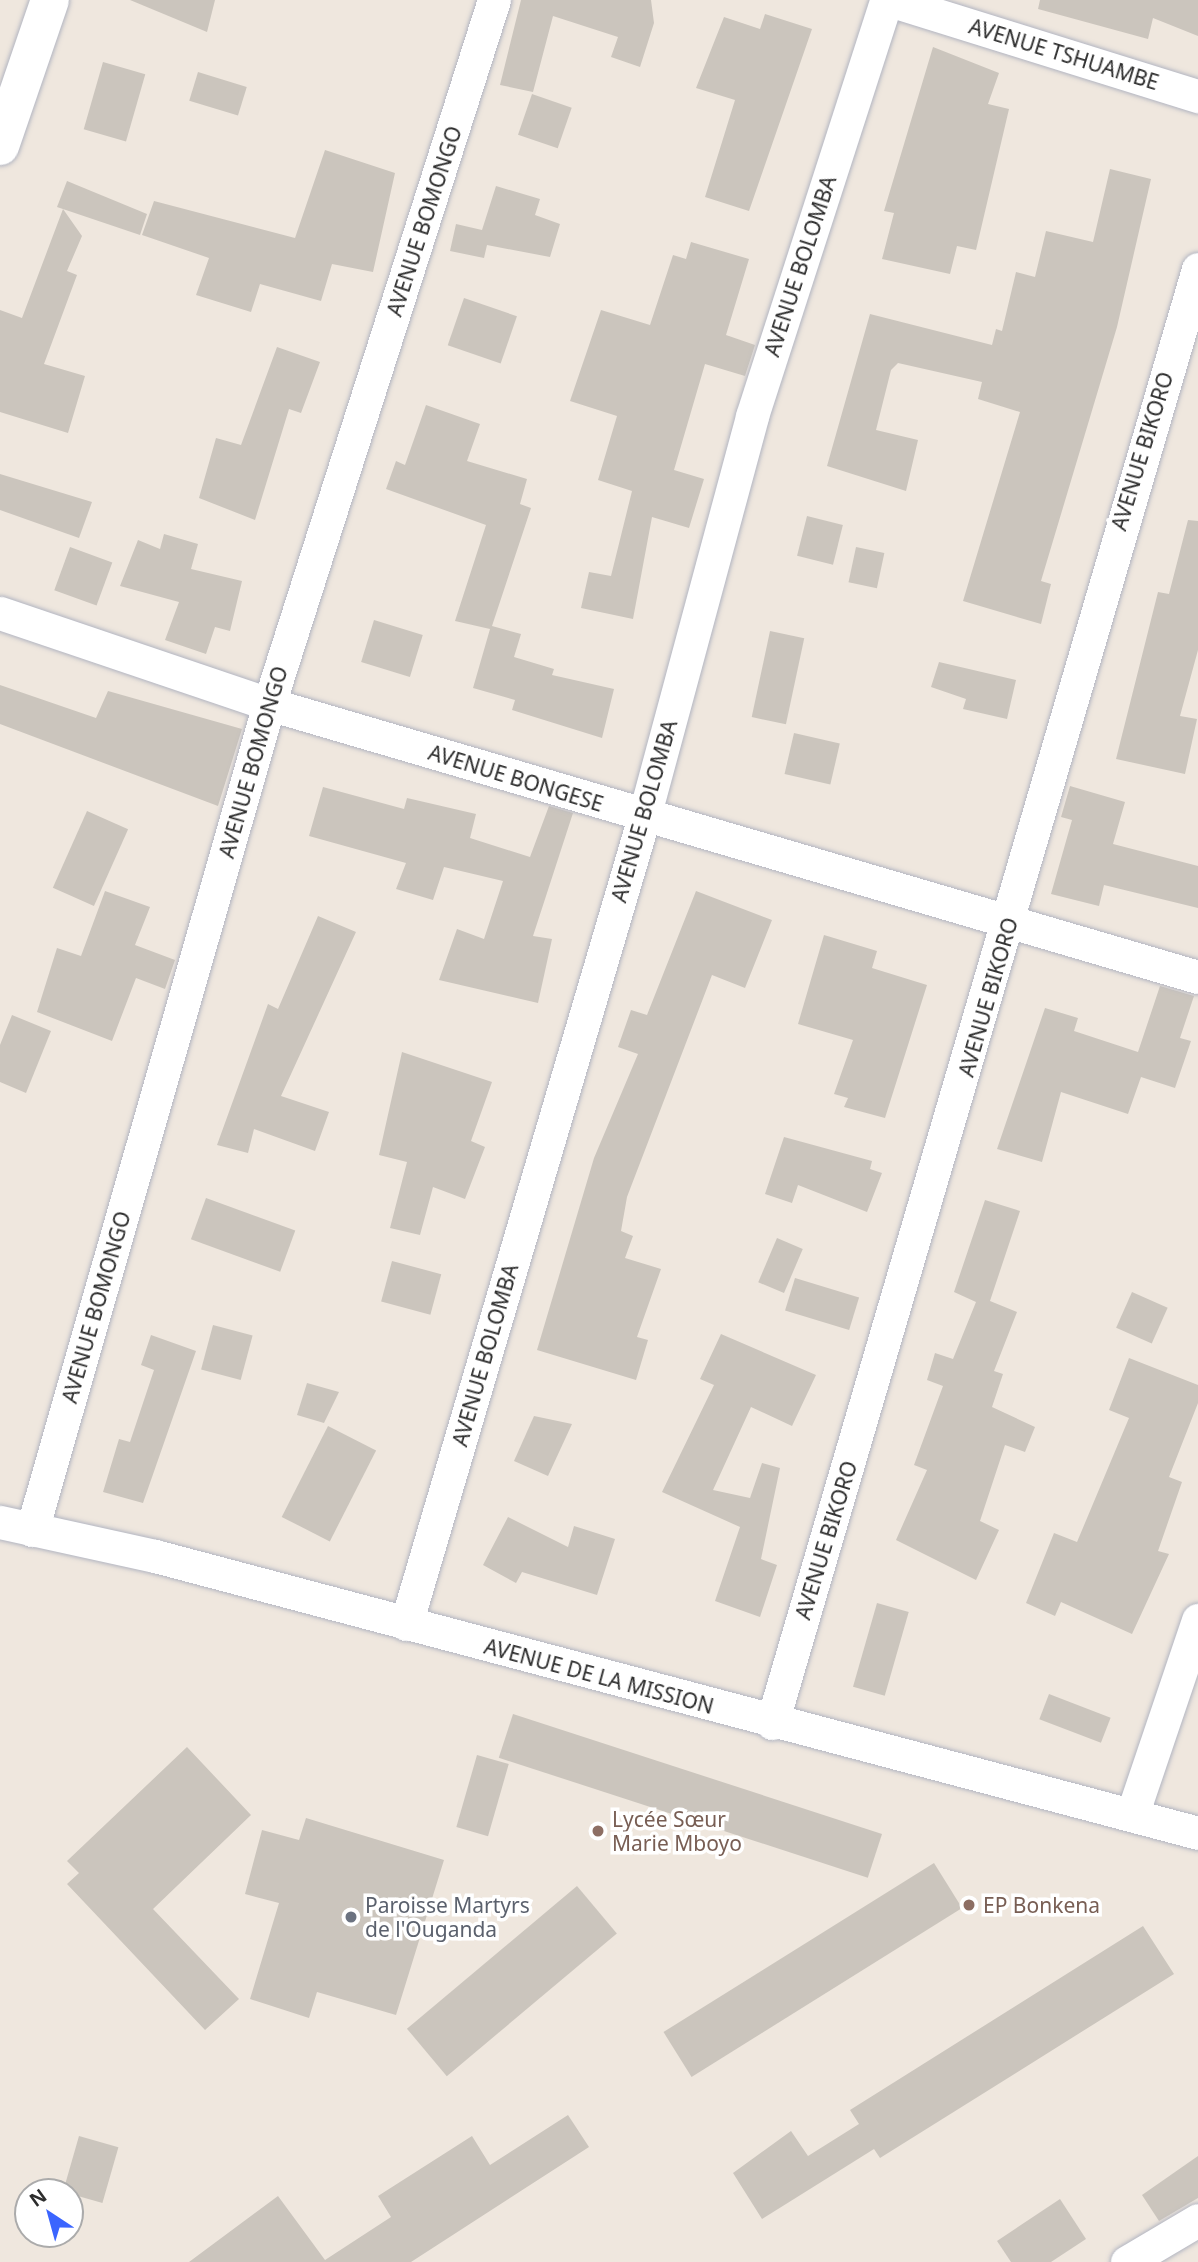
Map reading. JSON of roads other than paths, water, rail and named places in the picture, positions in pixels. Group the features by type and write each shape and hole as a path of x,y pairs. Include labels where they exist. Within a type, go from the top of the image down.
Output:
{"street":[{"path":"0,146 50,0"},
{"name":"AVENUE BOMONGO","path":"32,1530 269,704 494,0"},
{"name":"AVENUE TSHUAMBE","path":"888,0 1198,96"},
{"name":"AVENUE BOLOMBA","path":"406,1624 644,817 752,416 888,0"},
{"name":"AVENUE BIKORO","path":"772,1723 1010,924 1198,269"},
{"name":"AVENUE BONGESE","path":"0,613 269,704 644,817 1198,977"},
{"name":"AVENUE DE LA MISSION","path":"0,1522 406,1624 772,1723 1198,1833"},
{"path":"1132,1815 1198,1620"},
{"path":"1138,2259 1198,2220"}],"place":[{"name":"Lycée Sœur Marie Mboyo","path":"598,1831"},
{"name":"EP Bonkena","path":"969,1905"},
{"name":"Paroisse Martyrs de l'Ouganda","path":"351,1917"}]}
